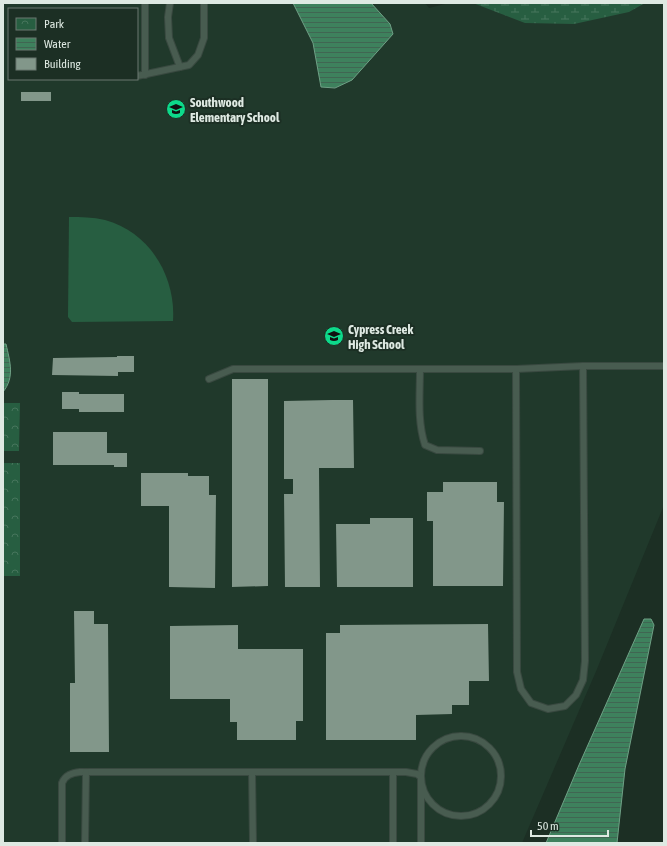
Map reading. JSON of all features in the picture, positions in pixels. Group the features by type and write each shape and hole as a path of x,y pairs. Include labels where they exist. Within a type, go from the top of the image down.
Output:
{"lane":[{"path":"144,3 145,75"},
{"path":"170,3 168,17 169,38 180,67"},
{"path":"138,76 189,65 198,55 204,38 204,3"},
{"path":"209,379 233,369 516,369 583,366 664,366"},
{"path":"516,369 517,672 521,689 531,703 548,709 565,706 576,695 584,680 583,366"},
{"path":"420,369 419,418 421,434 425,445 437,450 480,451"},
{"path":"421,776 423,788 435,807 447,814 461,816 474,814 486,807 495,797 500,785 501,771 497,758 489,748 478,740 467,736 456,736 444,740 435,746 427,754 422,765 421,776 421,843"},
{"path":"85,843 86,772"},
{"path":"252,772 253,843"},
{"path":"393,772 393,843"},
{"path":"62,843 62,783 68,775 73,773 393,772 412,773 421,776"}],"shaded area":[{"name":"Cypress Creek High School","path":"3,3 425,3 429,8 449,3 664,3 664,505 597,669 522,843 3,843"}],"green space":[{"path":"473,3 645,3 629,12 574,24 525,23"},
{"path":"69,217 105,220 121,226 135,235 147,246 157,258 165,273 170,288 173,305 173,321 72,322 68,317"},
{"path":"3,403 20,403 19,451 3,451"},
{"path":"3,463 20,463 20,576 3,576"}],"water":[{"path":"293,3 371,3 390,24 393,34 352,80 335,88 321,87 313,43"},
{"path":"3,344 6,344 9,357 10,375 7,386 3,392"},
{"path":"644,619 651,619 654,625 625,769 617,843 546,843 579,765"}],"building":[{"path":"21,92 51,92 51,101 21,101"},
{"path":"134,356 134,372 118,372 118,376 52,375 53,358"},
{"path":"232,379 268,379 268,586 232,587"},
{"path":"62,392 79,392 79,394 124,394 124,412 79,412 79,409 62,409"},
{"path":"353,400 354,468 319,468 320,587 285,587 284,494 293,494 293,479 284,479 284,401"},
{"path":"53,432 107,432 107,453 127,453 127,467 114,467 114,465 53,465"},
{"path":"141,473 188,473 188,476 209,476 209,495 216,495 215,588 169,587 169,506 141,506"},
{"path":"443,482 497,482 497,502 504,502 503,586 433,586 433,521 427,521 427,492 443,492"},
{"path":"370,518 413,518 413,587 337,587 336,524 370,524"},
{"path":"74,611 94,611 94,624 108,624 109,752 70,752 70,683 75,683"},
{"path":"488,624 489,681 469,681 469,705 452,705 452,714 416,715 416,740 326,740 326,633 340,633 340,625"},
{"path":"238,625 238,649 303,649 303,721 296,721 296,740 237,740 237,722 230,722 230,699 170,699 170,626"}],"place":[{"name":"Southwood Elementary School","path":"176,109"},
{"name":"Cypress Creek High School","path":"334,336"}]}
